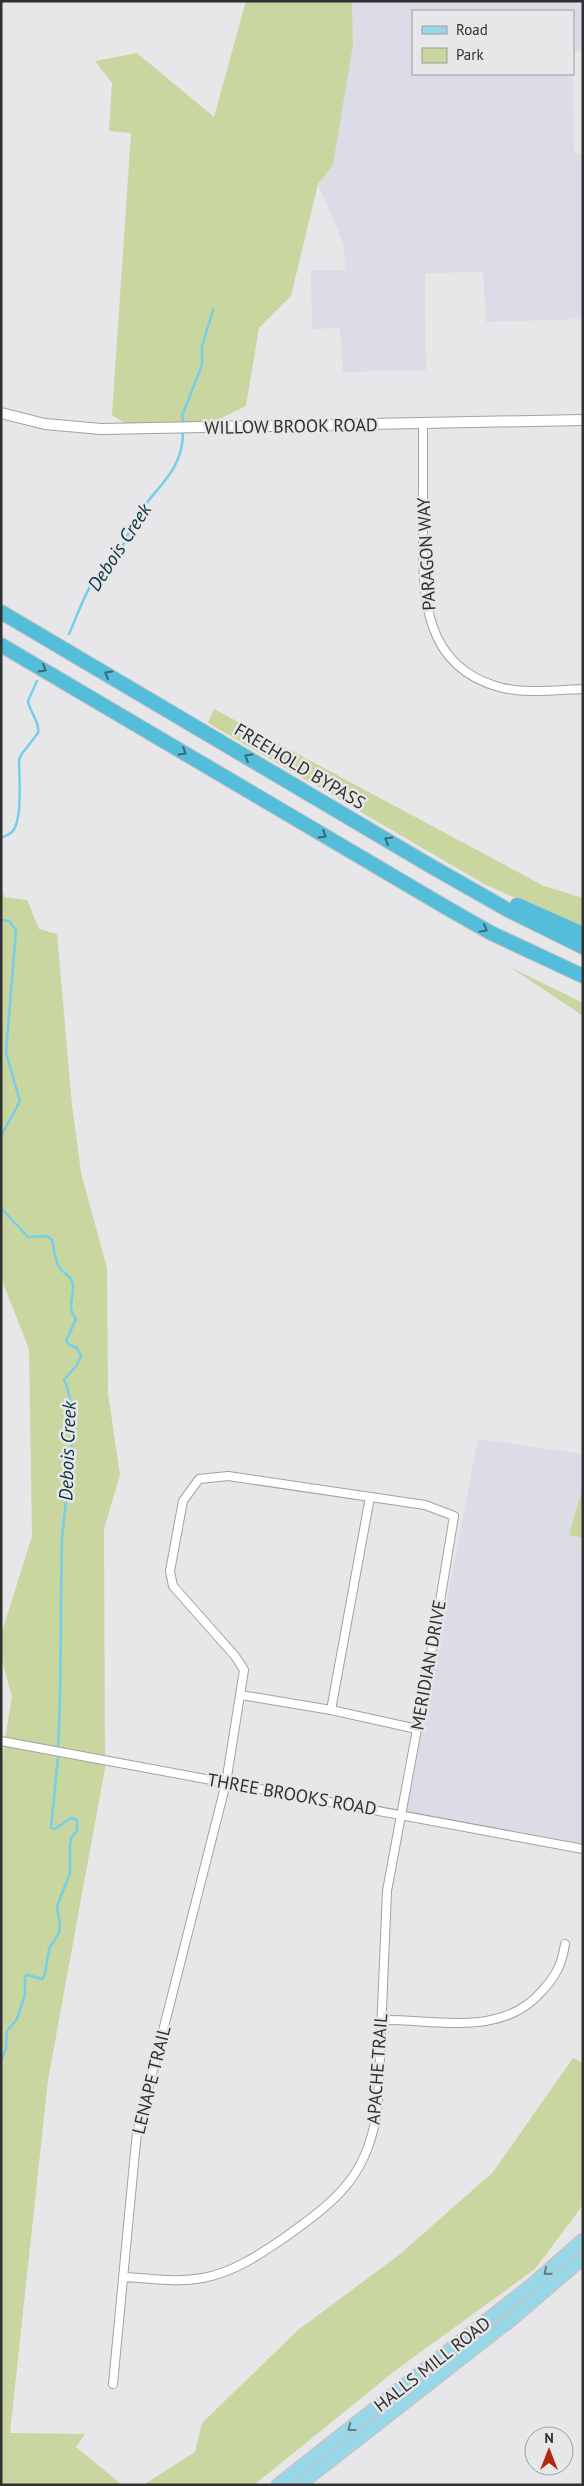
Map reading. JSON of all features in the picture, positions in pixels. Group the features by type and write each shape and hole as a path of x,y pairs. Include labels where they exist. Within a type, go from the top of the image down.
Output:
{"highway":[{"name":"FREEHOLD BYPASS","path":"1,612 429,865 508,910 583,947"},
{"path":"1,645 447,908 583,976"},
{"path":"429,865 583,934"},
{"path":"556,964 583,982"}],"main road":[{"name":"HALLS MILL ROAD","path":"278,2485 519,2295 583,2240"},
{"name":"HALLS MILL ROAD","path":"299,2485 513,2318 583,2258"}],"street":[{"name":"WILLOW BROOK ROAD","path":"1,413 45,424 101,430 583,420"},
{"name":"PARAGON WAY","path":"423,423 423,570 426,608 440,642 450,655 468,672 500,687 523,690 583,689"},
{"name":"LENAPE TRAIL","path":"113,2384 137,2133 226,1783 242,1695 244,1670 236,1656 173,1586 170,1571 183,1501 199,1479 228,1476 425,1505 454,1516"},
{"path":"331,1710 370,1497"},
{"name":"MERIDIAN DRIVE","path":"401,1814 454,1516"},
{"path":"242,1695 331,1710 417,1729"},
{"name":"THREE BROOKS ROAD","path":"1,1741 583,1848"},
{"name":"APACHE TRAIL","path":"123,2277 181,2280 226,2271 266,2251 335,2199 358,2169 373,2131 378,2104 386,1898 401,1814"},
{"path":"381,2020 478,2023 510,2016 532,2002 555,1976 560,1968 565,1944"}],"shaded area":[{"path":"352,1 583,1 583,51 574,52 574,10 412,10 412,75 573,75 574,153 583,154 583,319 486,322 483,272 425,273 426,370 343,372 340,328 312,329 311,270 345,270 344,245 318,184 333,165 353,45"},
{"path":"478,1439 583,1454 583,1486 569,1535 583,1538 583,1846 406,1812"}],"green space":[{"path":"246,1 352,1 353,45 333,165 318,184 291,296 259,328 246,406 198,429 139,432 112,415 131,133 109,131 112,83 95,61 137,53 214,117"},
{"path":"214,709 544,886 583,898 583,927 486,885 208,723"},
{"path":"1,885 4,897 27,900 39,929 57,934 72,1105 81,1173 107,1268 108,1393 120,1475 104,1529 105,1768 48,2080 10,2433 85,2434 76,2447 122,2485 1,2485 1,1763 12,1697 1,1657 1,1635 32,1536 29,1349 1,1278"},
{"path":"510,967 583,1003 583,1016"},
{"path":"583,1486 583,1538 569,1535"},
{"path":"573,2058 583,2063 583,2205 535,2269 396,2370 254,2485 143,2485 195,2452 202,2423 298,2330 399,2255 493,2172"}],"waterway":[{"name":"Debois Creek","path":"183,421 182,416 202,365 202,346 213,310"},
{"name":"Debois Creek","path":"69,634 84,598 95,578 120,550 142,508 172,471 178,460 183,434"},
{"name":"Debois Creek","path":"1,838 11,833 18,818 20,798 19,760 38,733 38,725 28,701 37,681"},
{"name":"Debois Creek","path":"1,920 9,921 16,930 6,1053 20,1101 1,1136"},
{"name":"Debois Creek","path":"1,1208 28,1237 47,1236 52,1240 58,1264 73,1282 71,1310 76,1319 66,1341 77,1348 81,1356 77,1365 64,1380 72,1415 72,1436 62,1541 58,1749"},
{"name":"Debois Creek","path":"1,2061 6,2048 7,2031 17,2019 25,1994 25,1976 28,1975 42,1979 45,1974 49,1949 59,1933 60,1925 57,1906 70,1873 71,1838 77,1831 77,1820 71,1818 55,1829 51,1828 58,1757"}]}
